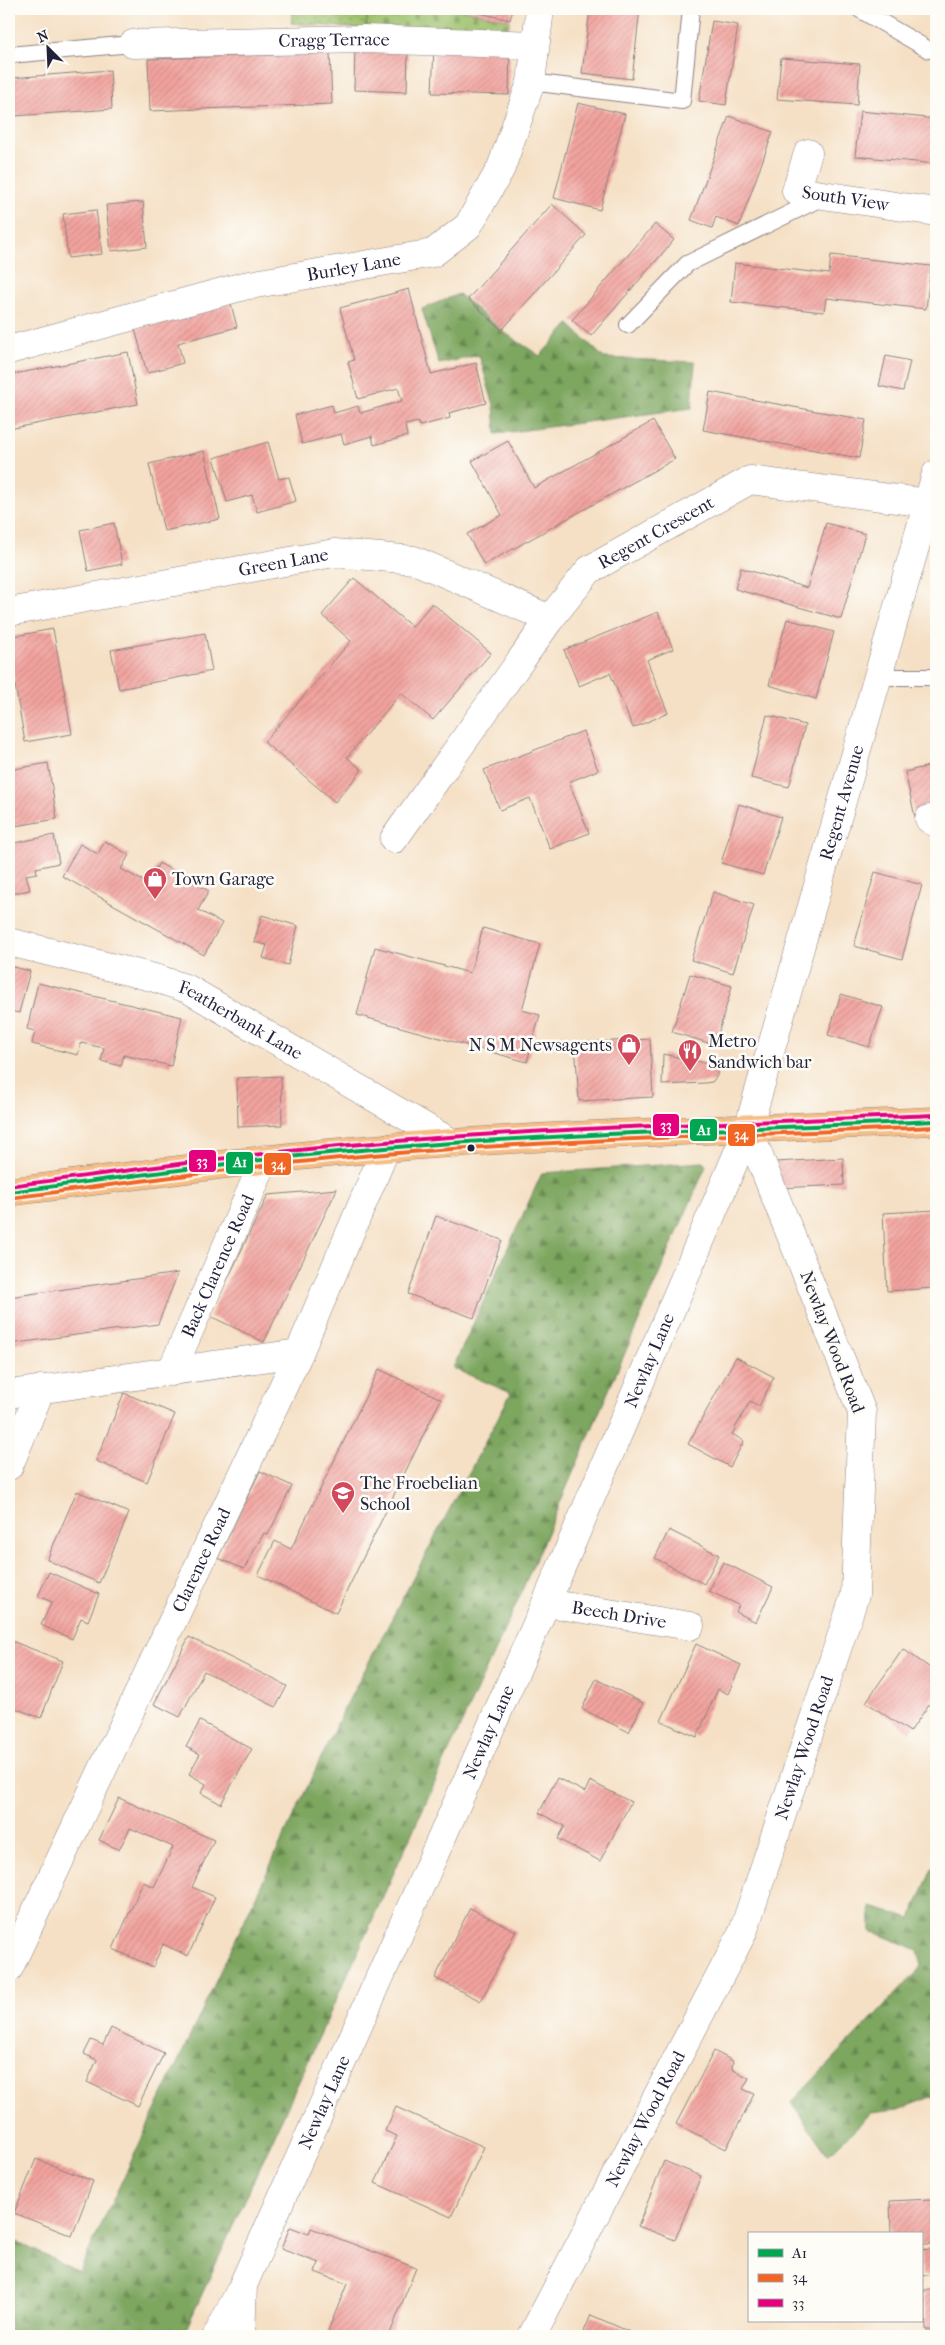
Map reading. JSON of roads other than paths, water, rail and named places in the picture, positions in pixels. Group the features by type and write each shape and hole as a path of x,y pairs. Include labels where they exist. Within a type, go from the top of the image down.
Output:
{"main road":[{"path":"9,1192 264,1159 386,1148 618,1134 936,1121"}],"street":[{"name":"Burley Lane","path":"9,350 244,286 433,253 468,226 501,168 531,82 540,9"},
{"name":"Cragg Terrace","path":"127,44 364,39 535,45"},
{"name":"South View","path":"808,152 796,191 936,212"},
{"name":"Regent Avenue","path":"748,1129 936,474"},
{"name":"Regent Crescent","path":"394,839 550,620 589,570 750,480 928,503"},
{"name":"Green Lane","path":"9,612 334,553 414,560 550,620"},
{"name":"Featherbank Lane","path":"9,942 155,978 188,989 454,1144"},
{"name":"Newlay Lane","path":"241,2336 244,2285 546,1603 748,1129"},
{"name":"Newlay Wood Road","path":"532,2336 743,1932 855,1596 862,1412 748,1129"},
{"name":"Clarence Road","path":"9,1968 300,1353 386,1148"},
{"name":"Back Clarence Road","path":"171,1372 264,1159"},
{"path":"9,1394 300,1353"},
{"path":"9,1466 41,1389"},
{"name":"Beech Drive","path":"546,1603 690,1626"},
{"path":"217,2336 244,2285"}],"lane":[{"path":"531,82 682,101 691,9"},
{"path":"859,9 929,50"},
{"name":"Cragg Terrace","path":"9,55 127,44"},
{"path":"628,325 687,264 825,196"},
{"path":"878,677 936,677"}],"place":[{"name":"Town Garage","path":"155,900"},
{"name":"N S M Newsagents","path":"629,1066"},
{"name":"Metro Sandwich bar","path":"690,1072"},
{"name":"The Froebelian School","path":"343,1514"}]}
